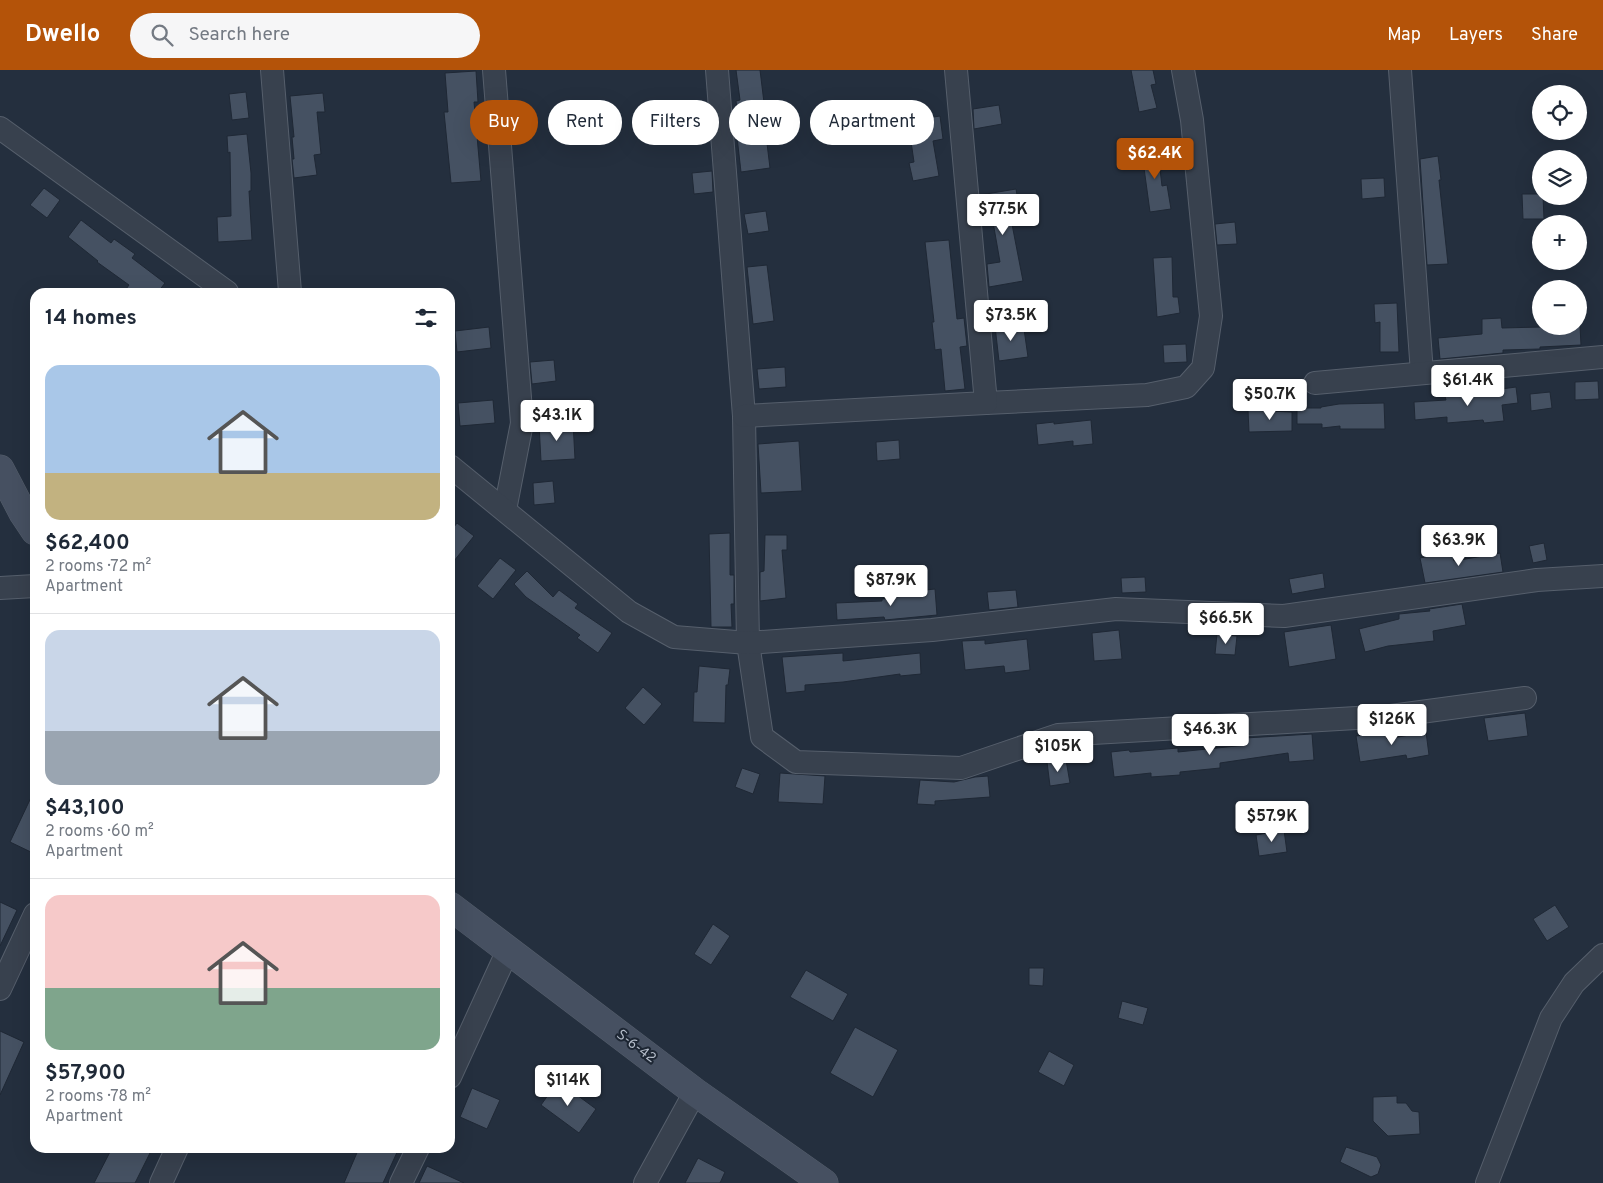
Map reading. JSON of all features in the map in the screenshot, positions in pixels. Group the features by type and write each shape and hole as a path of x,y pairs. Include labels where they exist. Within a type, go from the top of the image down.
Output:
{"main road":[{"path":"0,469 30,524"},
{"name":"Տ-6-42","path":"455,910 695,1092 824,1183"}],"street":[{"path":"272,70 290,288"},
{"path":"494,70 522,424 506,510"},
{"path":"717,70 744,416 748,643 762,737 796,762 961,768 1058,735 1391,716 1525,698"},
{"path":"956,70 986,402"},
{"path":"744,416 1147,395 1186,387 1203,368 1211,316 1192,120 1183,70"},
{"path":"1400,70 1422,372"},
{"path":"0,128 221,288"},
{"path":"1315,383 1603,357"},
{"path":"455,470 630,612 674,637 748,643 932,630 1116,609 1284,616 1537,580 1603,576"},
{"path":"0,588 30,586"},
{"path":"0,989 30,925"},
{"path":"455,1066 508,950"},
{"path":"1487,1183 1551,1018 1574,983 1603,955"},
{"path":"645,1183 695,1092"},
{"path":"161,1183 175,1153"},
{"path":"401,1183 416,1153"}],"building":[{"path":"736,70 760,70 764,100 740,100"},
{"path":"1131,70 1153,70 1156,84 1151,85 1157,108 1139,112"},
{"path":"476,71 478,100 470,100 470,145 478,145 481,181 451,183 444,112 448,112 445,73"},
{"path":"246,92 249,118 232,120 229,94"},
{"path":"323,93 325,112 317,112 321,154 314,155 317,175 294,178 292,137 294,137 290,96"},
{"path":"999,105 1002,124 974,129 973,109"},
{"path":"940,116 943,139 934,141 934,117"},
{"path":"247,134 251,173 251,191 249,191 252,240 218,242 217,217 231,216 230,152 228,153 227,136"},
{"path":"1157,144 1162,186 1167,185 1171,209 1150,212 1141,146"},
{"path":"738,145 767,145 770,168 741,172"},
{"path":"912,145 934,145 939,176 913,181 909,163 914,162"},
{"path":"1438,156 1448,264 1427,265 1420,159"},
{"path":"712,171 713,192 694,194 692,173"},
{"path":"1384,178 1385,197 1362,199 1361,179"},
{"path":"44,188 60,200 47,218 30,205"},
{"path":"1016,189 1021,218 1011,219 1023,281 989,287 987,264 1000,262 993,222 983,223 980,195"},
{"path":"1522,194 1532,194 1532,205 1543,205 1544,215 1532,215 1532,219 1523,219"},
{"path":"766,211 769,231 748,234 744,214"},
{"path":"81,220 111,243 114,239 135,254 132,258 165,283 161,288 127,288 129,285 97,262 68,237"},
{"path":"1235,222 1237,244 1217,245 1215,224"},
{"path":"949,240 957,319 964,318 967,346 960,347 965,389 945,391 941,349 935,350 932,322 934,322 925,242"},
{"path":"1172,257 1173,297 1178,297 1180,313 1157,317 1153,258"},
{"path":"767,265 774,321 753,324 747,267"},
{"path":"1397,303 1399,352 1380,352 1380,322 1375,323 1374,304"},
{"path":"1501,318 1502,328 1532,327 1532,335 1580,335 1581,345 1503,350 1503,353 1440,359 1438,338 1482,334 1482,319"},
{"path":"1023,322 1028,357 999,361 995,326"},
{"path":"489,327 491,348 457,352 455,331"},
{"path":"1186,344 1187,362 1164,363 1163,345"},
{"path":"554,360 556,381 532,384 530,362"},
{"path":"785,367 786,387 759,389 757,369"},
{"path":"1598,381 1599,399 1575,400 1575,382"},
{"path":"1516,387 1518,403 1502,405 1504,421 1484,423 1483,420 1447,423 1447,417 1415,420 1414,402 1446,400 1445,396 1480,394 1480,392"},
{"path":"1550,392 1552,408 1531,411 1530,394"},
{"path":"493,400 495,423 460,426 458,403"},
{"path":"1384,403 1385,429 1340,429 1340,426 1322,428 1322,424 1297,424 1297,408 1321,408 1339,404"},
{"path":"1248,410 1292,412 1292,431 1249,432"},
{"path":"1091,420 1093,444 1073,446 1073,441 1038,445 1036,424"},
{"path":"573,422 575,459 541,461 539,424"},
{"path":"899,440 900,459 877,461 876,442"},
{"path":"799,441 802,491 761,493 758,444"},
{"path":"553,481 555,503 534,505 533,483"},
{"path":"457,523 474,536 455,560 455,526"},
{"path":"730,533 730,575 734,575 734,604 731,604 732,627 711,627 709,534"},
{"path":"765,535 787,535 787,550 782,550 786,598 760,601 760,572 764,571"},
{"path":"1544,543 1547,560 1533,563 1529,546"},
{"path":"1452,552 1454,561 1500,553 1503,572 1425,583 1420,558"},
{"path":"500,558 516,570 493,599 477,586"},
{"path":"527,571 553,597 559,590 578,604 575,608 612,633 598,653 577,638 580,635 526,597 514,584"},
{"path":"1323,573 1325,588 1292,594 1289,579"},
{"path":"1145,577 1146,592 1122,593 1121,578"},
{"path":"935,589 937,615 885,620 884,617 837,620 836,603 882,601 882,599 916,594 916,591"},
{"path":"1016,590 1018,607 989,610 987,592"},
{"path":"1462,604 1466,625 1433,631 1434,641 1388,646 1365,652 1359,629 1399,619 1399,614 1430,611 1429,609"},
{"path":"1331,625 1336,659 1289,667 1284,632"},
{"path":"1119,630 1122,659 1094,661 1092,633"},
{"path":"1217,634 1237,636 1235,655 1215,654"},
{"path":"1027,639 1030,670 1005,673 1004,666 965,670 962,641 985,640 985,644"},
{"path":"843,653 843,661 920,653 921,674 900,676 900,674 805,685 805,691 786,693 782,657"},
{"path":"699,666 730,669 728,685 726,685 725,723 693,722 694,692 697,692"},
{"path":"643,687 662,704 644,725 625,708"},
{"path":"1525,713 1528,736 1488,741 1484,718"},
{"path":"1386,732 1387,739 1426,732 1429,755 1407,759 1406,755 1360,762 1356,736"},
{"path":"1312,734 1314,760 1289,762 1288,753 1220,763 1220,768 1180,772 1180,775 1151,777 1151,773 1114,777 1111,752 1178,748 1178,752 1246,745 1245,738"},
{"path":"1066,760 1070,783 1050,786 1047,762"},
{"path":"742,768 760,774 753,794 735,787"},
{"path":"780,773 825,776 823,804 778,802"},
{"path":"988,776 990,797 935,801 935,805 917,804 920,780 954,782"},
{"path":"30,800 30,852 10,842"},
{"path":"1284,830 1287,852 1259,856 1256,835"},
{"path":"0,902 17,910 0,946"},
{"path":"1555,905 1569,927 1547,941 1533,919"},
{"path":"713,924 730,936 711,965 694,954"},
{"path":"1029,968 1044,968 1043,986 1029,985"},
{"path":"806,970 848,994 833,1021 790,997"},
{"path":"1122,1001 1148,1008 1143,1025 1118,1018"},
{"path":"855,1027 898,1050 873,1097 830,1073"},
{"path":"0,1031 24,1042 0,1095"},
{"path":"1049,1051 1074,1065 1064,1086 1038,1072"},
{"path":"558,1081 596,1109 579,1133 541,1105"},
{"path":"472,1088 500,1100 487,1129 460,1117"},
{"path":"1397,1096 1397,1103 1406,1103 1412,1111 1419,1112 1420,1134 1388,1136 1373,1121 1373,1097"},
{"path":"1346,1147 1377,1157 1381,1165 1378,1174 1371,1177 1340,1162"},
{"path":"109,1153 150,1153 135,1183 94,1183"},
{"path":"357,1153 397,1153 383,1183 344,1183"},
{"path":"698,1158 725,1172 720,1183 685,1183"},
{"path":"427,1166 464,1183 419,1183"}]}
